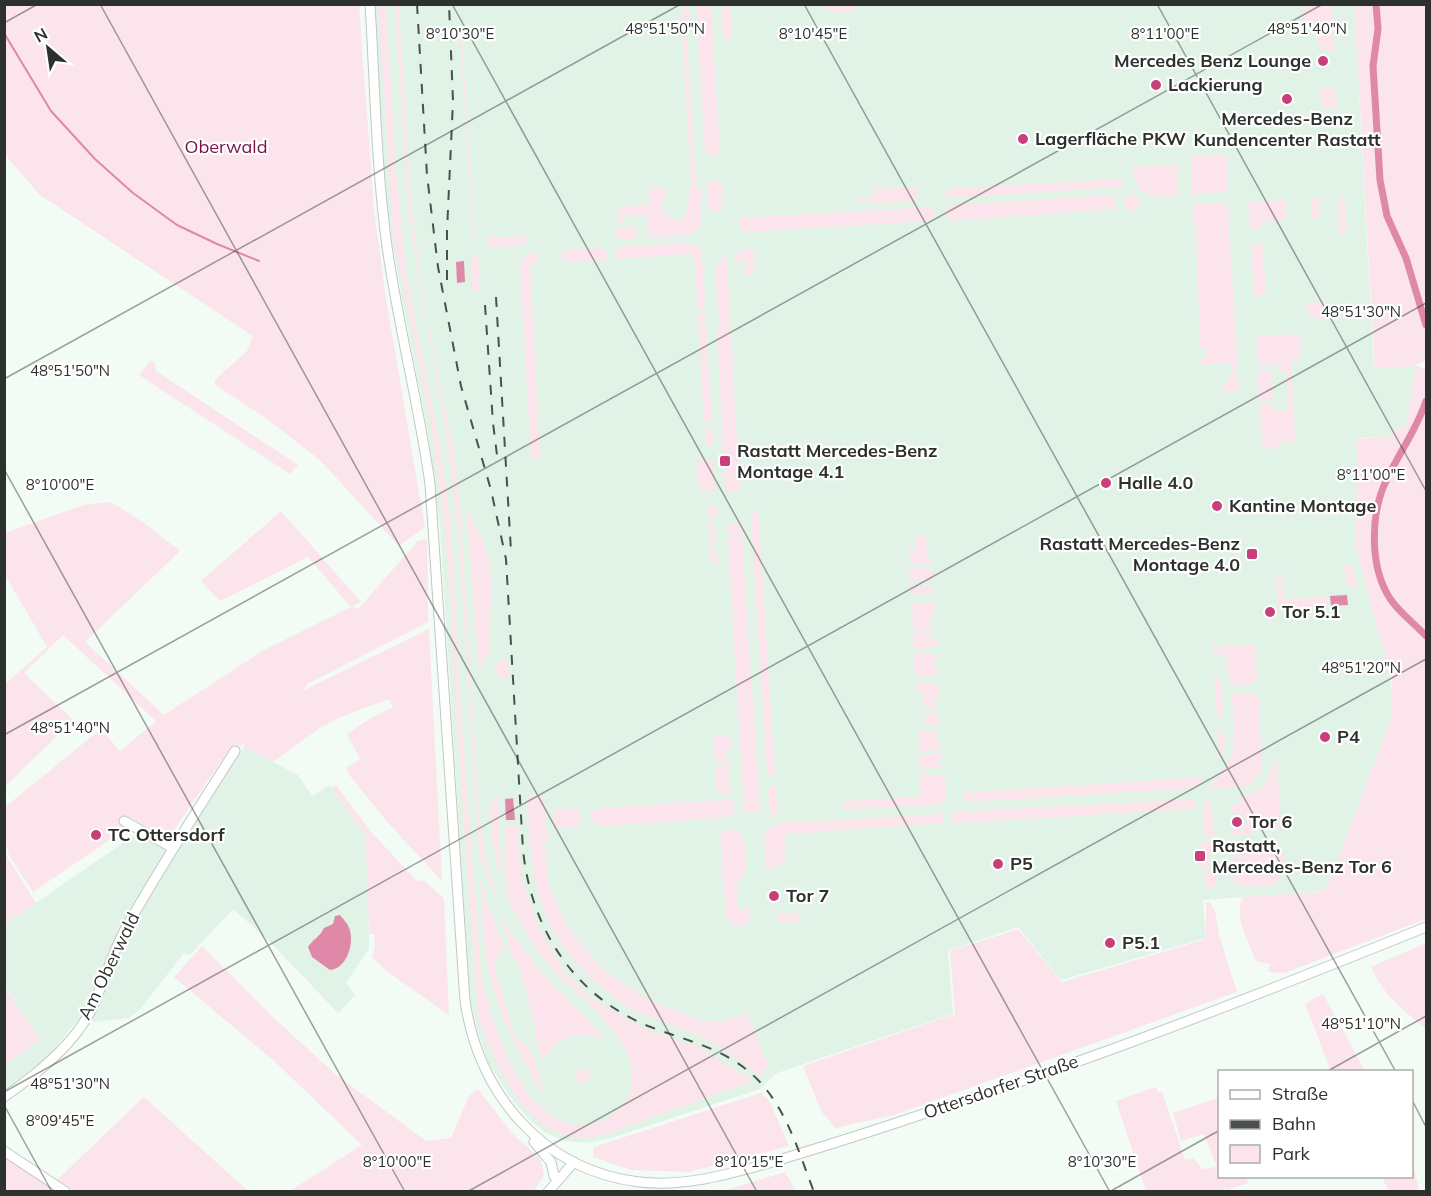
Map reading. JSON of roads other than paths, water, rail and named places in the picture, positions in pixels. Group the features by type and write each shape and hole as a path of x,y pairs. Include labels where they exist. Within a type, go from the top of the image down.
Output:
{"street":[{"path":"370,4 382,209 424,438 432,507 465,1001 474,1044 482,1067 522,1131 548,1156 554,1176"},
{"name":"Am Oberwald","path":"4,1097 29,1081 84,1023 125,929 235,751"},
{"path":"124,820 173,848"},
{"name":"Ottersdorfer Straße","path":"515,1117 549,1147 570,1160 596,1171 637,1182 685,1183 722,1176 859,1135 1095,1056 1426,927"},
{"path":"4,1151 66,1191"},
{"path":"548,1191 554,1176 570,1160"},
{"path":"548,1191 570,1160"}],"waterway":[{"path":"1376,4 1378,29 1373,66 1380,180 1387,216 1406,258 1426,325"},
{"path":"4,33 51,111 95,159 133,193 177,225 259,261"},
{"path":"1426,401 1381,493 1374,540 1379,572 1391,600 1426,636"}],"railway":[{"path":"417,4 427,175 438,267 461,386 491,490 506,559 523,850 535,906 560,956 598,996 621,1013 648,1026 707,1047 735,1061 760,1082 785,1120 814,1192"},
{"path":"447,280 453,101 449,4"},
{"path":"496,297 511,551"},
{"path":"485,305 498,463"}],"place":[{"name":"Mercedes Benz Lounge","path":"1323,61"},
{"name":"Lackierung","path":"1156,85"},
{"name":"Mercedes-Benz Kundencenter Rastatt","path":"1287,99"},
{"name":"Lagerfläche PKW","path":"1023,139"},
{"name":"Rastatt Mercedes-Benz Montage 4.1","path":"725,461"},
{"name":"Halle 4.0","path":"1106,483"},
{"name":"Kantine Montage","path":"1217,506"},
{"name":"Rastatt Mercedes-Benz Montage 4.0","path":"1252,554"},
{"name":"Tor 5.1","path":"1270,612"},
{"name":"P4","path":"1325,737"},
{"name":"Tor 6","path":"1237,822"},
{"name":"TC Ottersdorf","path":"96,835"},
{"name":"Rastatt, Mercedes-Benz Tor 6","path":"1200,856"},
{"name":"P5","path":"998,864"},
{"name":"Tor 7","path":"774,896"},
{"name":"P5.1","path":"1110,943"}],"park label":[{"name":"Oberwald","path":"226,147"}]}
